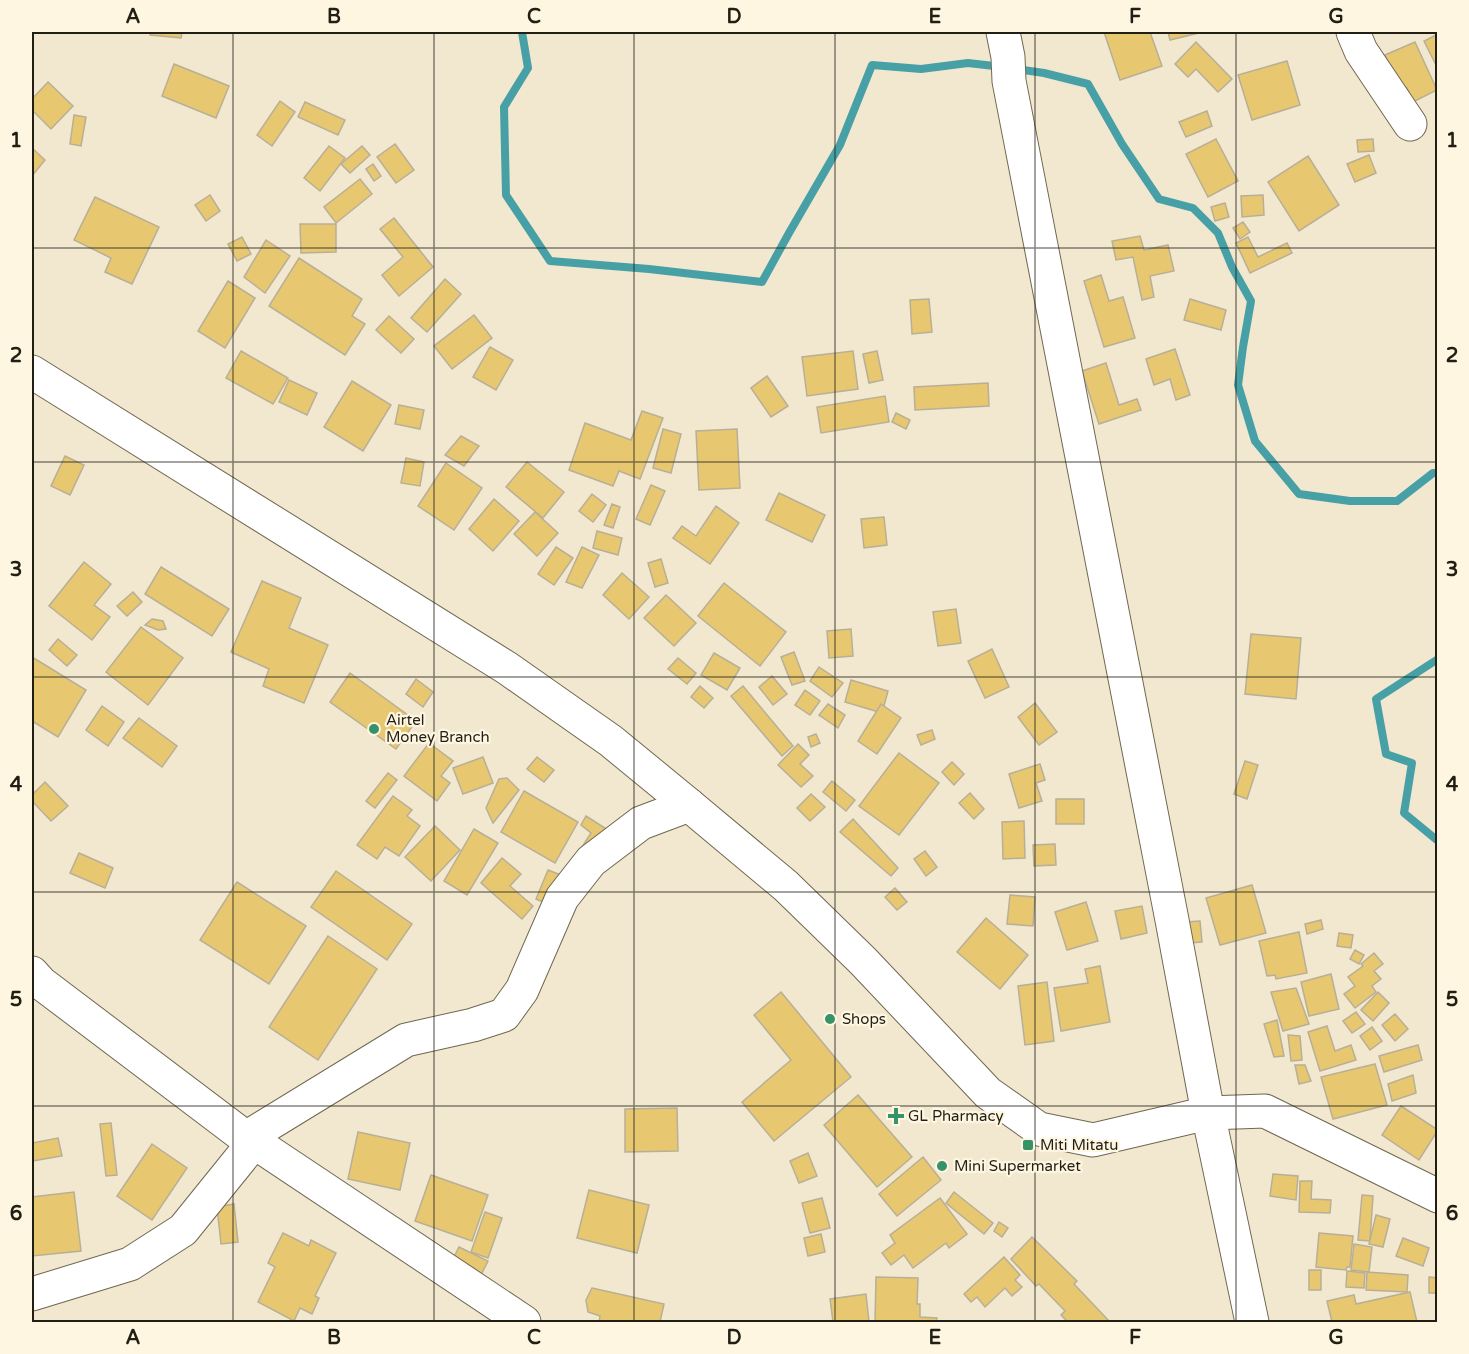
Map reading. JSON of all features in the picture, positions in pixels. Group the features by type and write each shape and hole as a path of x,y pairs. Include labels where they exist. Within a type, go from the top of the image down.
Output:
{"street":[{"path":"1353,32 1360,51 1410,124"},
{"path":"1007,57 1208,1113 1252,1323"},
{"path":"32,372 507,668 611,741 786,886 863,961 988,1093 1039,1130 1093,1140 1208,1113 1265,1111 1437,1196"},
{"path":"32,1294 130,1264 183,1230 250,1140 406,1040 473,1025 504,1015 522,990 562,898 591,861 641,823 689,805"},
{"path":"32,974 250,1140 524,1323"}],"building":[{"path":"150,32 182,32 181,38 150,35"},
{"path":"1104,32 1150,32 1162,66 1120,80"},
{"path":"1168,32 1203,32 1170,40"},
{"path":"1438,34 1438,69 1424,41"},
{"path":"1196,42 1232,79 1218,92 1196,69 1188,77 1175,64"},
{"path":"1415,42 1437,90 1413,102 1407,88 1401,90 1385,55"},
{"path":"1287,61 1300,105 1252,120 1238,75"},
{"path":"174,64 229,86 216,118 162,96"},
{"path":"48,82 73,106 51,129 32,110 32,99"},
{"path":"280,101 295,112 272,146 257,135"},
{"path":"305,102 345,120 338,135 298,117"},
{"path":"1207,111 1212,126 1186,137 1179,122"},
{"path":"74,115 86,117 81,146 70,144"},
{"path":"1216,139 1238,181 1208,197 1186,154"},
{"path":"1373,139 1374,151 1358,152 1357,140"},
{"path":"395,144 414,170 396,183 377,157"},
{"path":"329,146 345,158 320,191 304,178"},
{"path":"362,146 370,155 350,173 341,164"},
{"path":"32,148 45,160 32,176"},
{"path":"1369,155 1376,173 1355,182 1347,164"},
{"path":"1308,156 1339,205 1299,231 1268,182"},
{"path":"373,164 381,176 374,181 366,169"},
{"path":"360,179 372,194 336,223 324,207"},
{"path":"210,195 220,211 206,221 195,205"},
{"path":"1263,195 1264,215 1242,217 1241,196"},
{"path":"95,197 159,227 132,284 105,272 111,258 74,240"},
{"path":"1225,203 1229,217 1215,221 1211,207"},
{"path":"394,218 433,267 399,296 382,275 403,257 380,229"},
{"path":"1243,222 1250,232 1240,239 1233,228"},
{"path":"300,224 336,224 336,252 301,253"},
{"path":"1140,236 1144,250 1168,245 1174,271 1150,276 1154,297 1142,300 1133,257 1116,260 1112,241"},
{"path":"242,237 251,254 237,261 228,244"},
{"path":"1248,237 1258,257 1287,243 1292,253 1250,273 1236,243"},
{"path":"266,240 290,256 265,293 244,277"},
{"path":"299,258 362,299 352,316 365,324 345,355 269,306"},
{"path":"1101,275 1109,301 1123,297 1135,338 1104,347 1084,281"},
{"path":"445,279 461,294 427,332 411,318"},
{"path":"228,281 255,298 225,348 198,331"},
{"path":"929,299 932,332 912,334 910,300"},
{"path":"1190,299 1226,310 1221,330 1184,320"},
{"path":"474,315 492,338 452,369 434,346"},
{"path":"389,316 414,339 401,353 376,330"},
{"path":"490,347 513,360 496,390 473,377"},
{"path":"1175,349 1190,395 1176,400 1170,379 1154,385 1146,359"},
{"path":"241,351 288,378 273,404 226,378"},
{"path":"853,351 858,389 807,396 802,357"},
{"path":"877,351 883,380 869,383 863,354"},
{"path":"1106,363 1119,405 1137,399 1141,410 1099,424 1082,371"},
{"path":"767,376 788,406 771,417 751,388"},
{"path":"289,380 317,393 307,415 279,402"},
{"path":"352,381 391,405 363,451 324,427"},
{"path":"988,383 989,406 915,410 914,387"},
{"path":"885,396 889,422 821,433 817,407"},
{"path":"399,405 424,410 420,429 395,424"},
{"path":"642,411 663,418 640,479 619,471 613,486 569,470 585,423 631,440"},
{"path":"896,413 910,420 906,429 892,422"},
{"path":"663,429 681,434 671,473 653,468"},
{"path":"737,429 740,488 699,490 696,431"},
{"path":"461,436 479,446 464,466 445,455"},
{"path":"65,456 84,465 70,495 51,486"},
{"path":"406,458 424,462 420,486 401,483"},
{"path":"527,462 564,492 543,518 506,487"},
{"path":"446,463 482,488 454,530 418,506"},
{"path":"651,485 665,491 650,525 636,519"},
{"path":"779,493 825,515 812,542 766,520"},
{"path":"592,494 606,505 593,522 579,511"},
{"path":"494,499 519,521 493,551 469,529"},
{"path":"612,504 620,507 613,528 604,525"},
{"path":"716,506 739,523 710,564 673,538 682,526 696,536"},
{"path":"535,512 558,533 537,556 514,534"},
{"path":"884,517 887,545 864,548 861,519"},
{"path":"597,531 622,538 618,555 593,548"},
{"path":"556,547 573,558 554,585 538,574"},
{"path":"582,547 599,555 582,588 566,582"},
{"path":"661,559 668,583 655,587 648,563"},
{"path":"84,562 111,584 94,605 110,617 92,640 49,606"},
{"path":"161,567 229,609 212,636 145,594"},
{"path":"622,573 649,597 629,619 603,595"},
{"path":"262,581 301,598 289,628 328,645 304,703 263,686 269,669 231,652"},
{"path":"724,583 786,632 760,666 698,616"},
{"path":"133,592 142,602 127,616 117,606"},
{"path":"666,595 696,623 674,646 644,618"},
{"path":"956,609 961,643 938,646 933,612"},
{"path":"152,619 163,621 166,629 158,630 145,625"},
{"path":"141,627 183,658 148,705 106,672"},
{"path":"851,629 853,656 829,658 827,631"},
{"path":"1251,634 1301,638 1296,699 1245,694"},
{"path":"58,639 77,655 67,666 49,650"},
{"path":"992,649 1009,687 985,698 968,661"},
{"path":"794,652 805,681 792,685 781,657"},
{"path":"714,653 740,668 727,690 701,675"},
{"path":"32,657 86,690 58,737 32,721"},
{"path":"678,658 696,673 687,684 668,669"},
{"path":"819,667 843,683 832,697 810,681"},
{"path":"350,673 416,721 396,749 330,702"},
{"path":"772,676 787,694 773,705 759,687"},
{"path":"416,679 433,692 423,707 406,694"},
{"path":"851,680 888,691 882,713 845,702"},
{"path":"700,686 713,698 704,708 691,697"},
{"path":"743,686 793,746 782,756 731,696"},
{"path":"805,690 820,701 810,715 795,705"},
{"path":"1035,703 1057,732 1039,745 1018,717"},
{"path":"828,704 845,715 838,728 819,715"},
{"path":"881,704 901,718 877,754 858,741"},
{"path":"102,706 124,722 108,746 86,730"},
{"path":"139,718 177,746 162,767 123,738"},
{"path":"932,730 935,739 921,745 917,735"},
{"path":"816,734 820,743 811,747 808,737"},
{"path":"429,743 453,761 441,776 450,783 437,801 404,776"},
{"path":"798,744 809,755 800,764 813,776 801,787 778,765"},
{"path":"899,753 939,783 899,835 859,806"},
{"path":"483,757 493,783 463,794 453,768"},
{"path":"537,757 554,770 544,782 527,769"},
{"path":"1245,761 1258,765 1247,799 1234,794"},
{"path":"952,762 964,774 954,785 942,772"},
{"path":"1040,764 1045,780 1036,783 1042,801 1019,808 1009,774"},
{"path":"388,773 397,780 375,808 366,801"},
{"path":"507,778 519,790 493,823 486,808 499,779"},
{"path":"832,781 855,800 846,811 823,792"},
{"path":"45,782 68,806 51,821 32,801 32,795"},
{"path":"524,791 578,822 555,863 501,832"},
{"path":"970,793 984,809 974,819 959,803"},
{"path":"811,794 825,807 810,821 797,808"},
{"path":"393,796 412,810 407,816 420,826 399,856 385,847 377,859 357,845"},
{"path":"1056,799 1084,799 1084,824 1056,824"},
{"path":"586,816 608,830 592,854 582,847 591,833 581,825"},
{"path":"853,819 898,868 891,876 840,832"},
{"path":"1024,821 1025,858 1003,859 1002,822"},
{"path":"435,826 460,850 431,881 405,857"},
{"path":"474,829 498,843 467,895 444,881"},
{"path":"1055,844 1056,865 1034,866 1033,845"},
{"path":"925,851 937,867 926,876 914,859"},
{"path":"79,853 113,868 105,888 70,873"},
{"path":"502,858 521,874 510,886 533,906 522,919 481,883"},
{"path":"548,870 566,877 550,905 536,899"},
{"path":"336,871 412,924 387,960 311,907"},
{"path":"237,882 306,926 269,984 200,940"},
{"path":"1252,885 1266,933 1220,945 1206,898"},
{"path":"895,888 907,902 897,910 885,897"},
{"path":"1010,895 1035,897 1033,926 1007,924"},
{"path":"1086,902 1098,941 1067,950 1055,912"},
{"path":"1142,906 1147,933 1121,939 1115,911"},
{"path":"986,918 1028,955 1000,989 957,952"},
{"path":"1321,920 1323,929 1307,934 1305,924"},
{"path":"1200,921 1202,942 1189,943 1186,922"},
{"path":"1299,932 1307,973 1276,979 1275,975 1267,976 1259,941"},
{"path":"1339,933 1353,935 1351,948 1337,946"},
{"path":"328,936 377,969 318,1060 269,1027"},
{"path":"1355,950 1364,955 1359,964 1350,959"},
{"path":"1374,953 1383,964 1374,971 1381,979 1372,986 1376,992 1355,1008 1344,994 1355,986 1348,977 1363,966 1361,964"},
{"path":"1100,966 1110,1022 1061,1031 1054,988 1088,983 1085,969"},
{"path":"1331,974 1339,1009 1309,1016 1301,982"},
{"path":"1047,982 1054,1041 1025,1045 1018,986"},
{"path":"1296,988 1309,1024 1283,1031 1271,992"},
{"path":"781,992 851,1077 774,1141 742,1102 791,1060 754,1015"},
{"path":"1378,992 1389,1003 1373,1021 1361,1010"},
{"path":"1356,1012 1365,1024 1352,1033 1343,1021"},
{"path":"1395,1014 1408,1029 1395,1041 1382,1025"},
{"path":"1277,1020 1284,1056 1274,1057 1264,1024"},
{"path":"1327,1026 1335,1051 1351,1045 1356,1060 1320,1071 1308,1032"},
{"path":"1372,1027 1382,1041 1370,1050 1360,1036"},
{"path":"1288,1035 1300,1036 1302,1060 1291,1061"},
{"path":"1418,1045 1422,1060 1384,1072 1379,1056"},
{"path":"1375,1064 1387,1105 1333,1119 1321,1077"},
{"path":"1295,1065 1305,1065 1311,1081 1299,1084"},
{"path":"1413,1075 1416,1093 1392,1101 1388,1084"},
{"path":"858,1095 912,1157 877,1187 824,1125"},
{"path":"1401,1106 1438,1130 1419,1160 1382,1135"},
{"path":"677,1108 678,1151 625,1152 625,1109"},
{"path":"111,1123 117,1175 106,1176 100,1124"},
{"path":"358,1132 410,1143 400,1190 348,1179"},
{"path":"58,1138 62,1156 32,1161 32,1143"},
{"path":"152,1144 187,1168 152,1220 117,1196"},
{"path":"808,1153 817,1176 799,1183 790,1161"},
{"path":"923,1157 941,1180 897,1216 879,1194"},
{"path":"1273,1174 1298,1176 1296,1200 1270,1196"},
{"path":"431,1175 488,1195 472,1241 415,1221"},
{"path":"1300,1181 1312,1181 1311,1199 1331,1200 1330,1213 1299,1212"},
{"path":"589,1190 649,1205 637,1253 577,1238"},
{"path":"74,1192 81,1251 32,1256 32,1197"},
{"path":"954,1192 993,1223 984,1234 946,1203"},
{"path":"1362,1195 1373,1196 1370,1241 1358,1240"},
{"path":"822,1198 830,1228 810,1233 802,1203"},
{"path":"940,1198 967,1234 949,1248 946,1243 913,1268 904,1255 891,1265 882,1253 895,1243 890,1235"},
{"path":"234,1204 238,1242 221,1244 217,1207"},
{"path":"485,1212 502,1218 488,1258 471,1252"},
{"path":"1376,1215 1390,1219 1383,1247 1369,1244"},
{"path":"999,1222 1008,1228 1002,1237 994,1231"},
{"path":"283,1233 309,1246 311,1240 336,1253 315,1296 319,1298 312,1314 300,1308 294,1321 258,1302 275,1267 268,1263"},
{"path":"1319,1233 1353,1236 1350,1267 1346,1270 1316,1267"},
{"path":"821,1234 825,1252 808,1256 804,1238"},
{"path":"1032,1237 1077,1281 1074,1284 1110,1322 1068,1322 1061,1315 1065,1311 1039,1284 1036,1286 1011,1259"},
{"path":"1403,1238 1429,1248 1423,1266 1396,1256"},
{"path":"1354,1244 1372,1247 1369,1272 1351,1270"},
{"path":"459,1247 488,1261 479,1279 450,1265"},
{"path":"1004,1257 1020,1275 1015,1280 1022,1287 1012,1296 1005,1288 985,1307 977,1297 971,1302 964,1294"},
{"path":"1309,1270 1321,1270 1321,1290 1309,1290"},
{"path":"1347,1271 1365,1273 1364,1288 1346,1287"},
{"path":"1367,1272 1408,1275 1407,1292 1366,1290"},
{"path":"876,1277 918,1278 917,1304 920,1304 920,1317 937,1318 936,1322 875,1322"},
{"path":"1429,1277 1438,1278 1438,1293 1429,1293"},
{"path":"592,1288 664,1304 660,1322 599,1322 600,1316 588,1312 586,1300"},
{"path":"1410,1292 1417,1322 1332,1322 1327,1301 1354,1295 1356,1304"},
{"path":"866,1294 869,1322 833,1322 830,1299"}],"waterway":[{"path":"522,32 528,68 504,107 506,195 550,261 762,282 840,145 872,65 921,69 968,63 1003,67"},
{"path":"1016,69 1088,84 1122,144 1159,199 1193,208 1218,233 1232,267 1251,301 1238,385 1255,441 1299,494 1350,501 1397,501 1433,473 1438,473"},
{"path":"1438,659 1376,699 1386,754 1412,763 1404,813 1438,841"}],"place":[{"name":"Airtel Money Branch","path":"374,729"},
{"name":"Shops","path":"830,1019"},
{"name":"GL Pharmacy","path":"896,1116"},
{"name":"Miti Mitatu","path":"1028,1145"},
{"name":"Mini Supermarket","path":"942,1166"}]}
